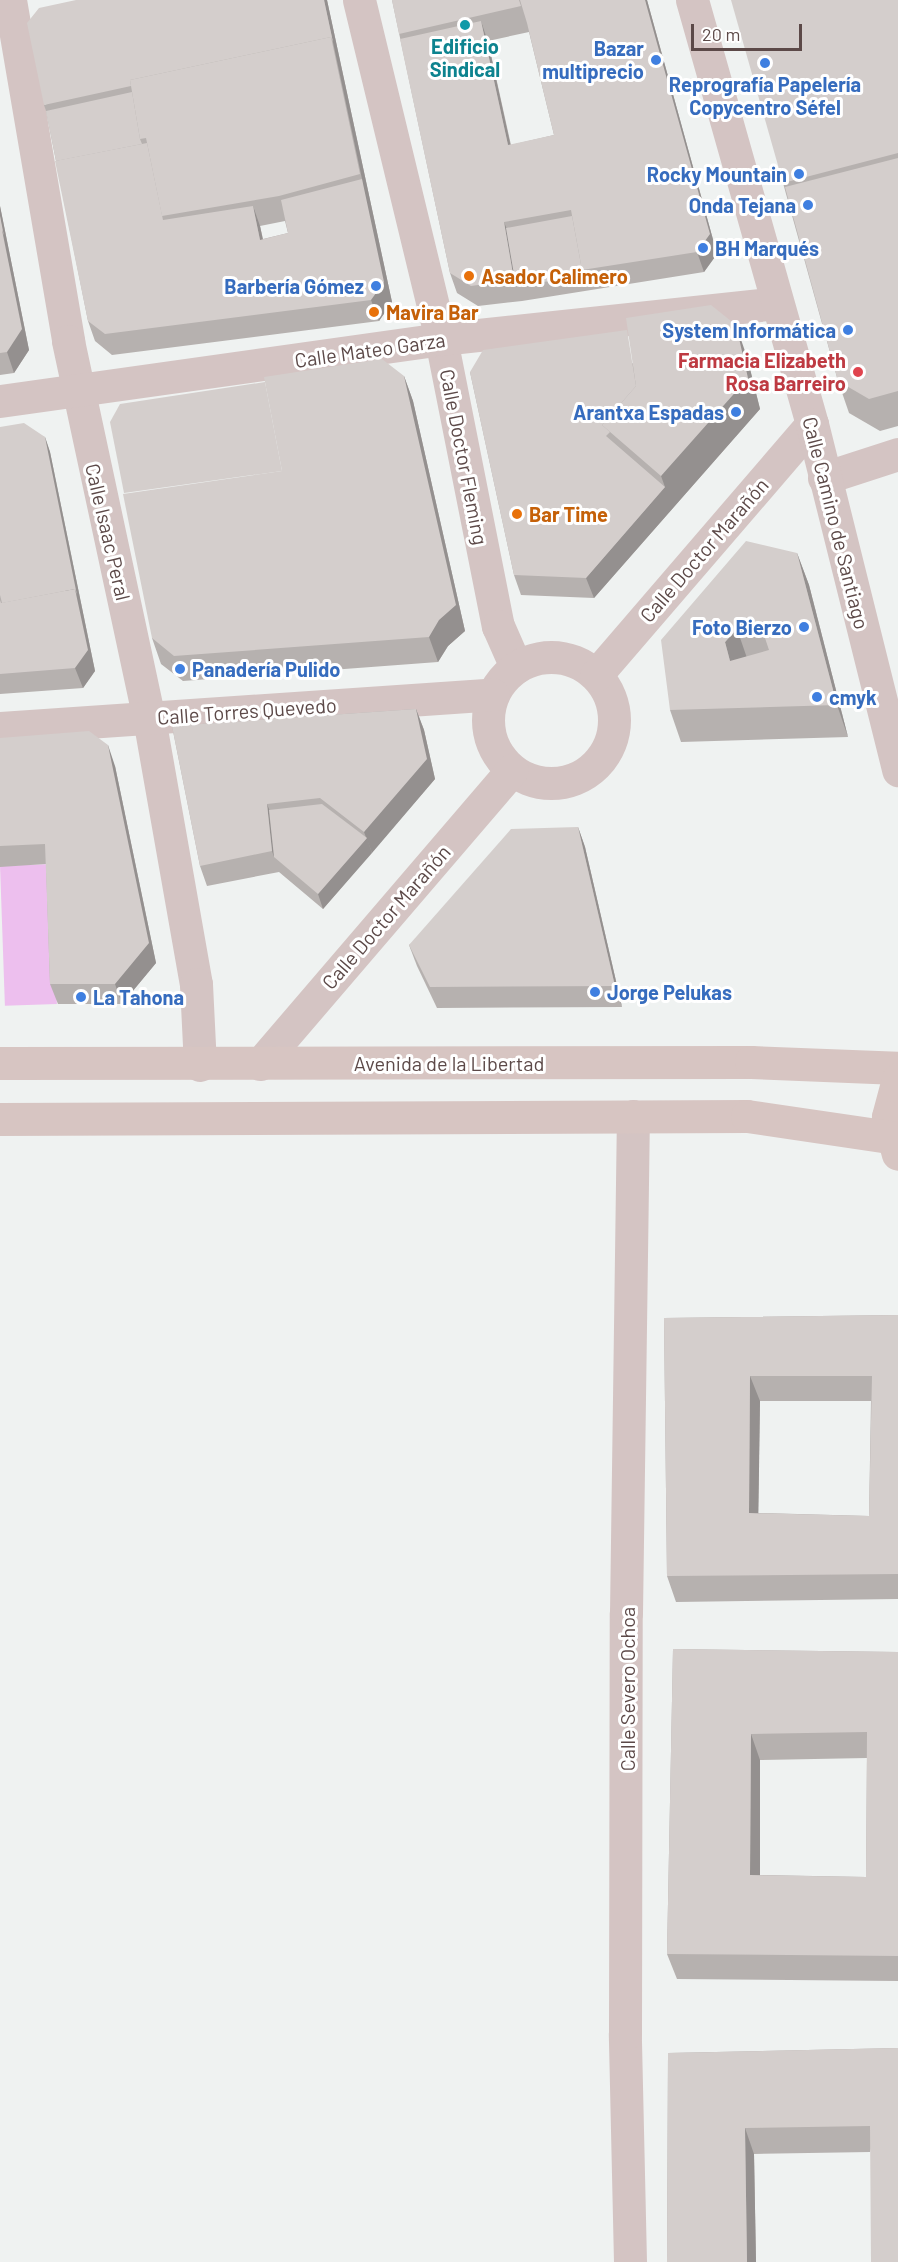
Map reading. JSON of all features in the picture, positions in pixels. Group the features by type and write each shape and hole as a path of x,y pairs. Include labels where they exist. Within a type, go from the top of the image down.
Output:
{"main road":[{"name":"Avenida de la Libertad","path":"0,1063 200,1065 751,1062 898,1068"},
{"path":"0,1119 747,1116 894,1145 888,1106 898,1079"}],"street":[{"name":"Calle Isaac Peral","path":"10,0 79,391 149,718 196,984 200,1065"},
{"name":"Calle Doctor Fleming","path":"359,0 441,339 498,626 516,667"},
{"name":"Calle Camino de Santiago","path":"692,0 812,424 898,770"},
{"name":"Calle Mateo Garza","path":"0,400 79,391 441,339 776,303"},
{"name":"Calle Doctor Marañón","path":"596,675 812,424"},
{"path":"824,478 898,454"},
{"path":"558,657 578,663 596,675 610,700 614,728 599,762 584,775 566,782 529,779 512,770 492,743 489,710 493,694 516,667 536,659 558,657"},
{"name":"Calle Torres Quevedo","path":"0,728 493,694"},
{"name":"Calle Doctor Marañón","path":"260,1064 512,770"},
{"name":"Calle Severo Ochoa","path":"630,2262 626,2034 626,1613 633,1116"}],"shaded area":[{"path":"52,864 57,1004 5,1006 0,866"}],"building":[{"path":"76,0 324,0 333,42 331,37 130,80 131,86 44,105 27,23 39,8"},
{"path":"392,0 519,0 521,6 399,34"},
{"path":"520,0 645,0 710,234 697,252 582,270 571,210 504,222 514,280 471,286 450,273 400,39 481,21 508,145 554,135"},
{"path":"731,0 898,0 898,153 783,183"},
{"path":"331,37 360,174 279,196 162,216 146,138 140,139 130,80"},
{"path":"132,92 142,144 56,161 46,111"},
{"path":"147,143 163,220 253,206 260,240 288,233 281,200 362,179 384,282 371,300 105,334 88,321 55,161"},
{"path":"898,158 898,391 869,399 838,381 785,187"},
{"path":"572,216 584,276 516,286 506,228"},
{"path":"0,230 2,230 22,329 7,352 0,353"},
{"path":"711,305 736,325 748,378 661,476 602,425 636,386 626,318"},
{"path":"627,330 636,386 602,425 610,432 606,436 665,487 586,578 514,575 470,372 483,350"},
{"path":"382,359 404,376 456,605 439,620 429,637 174,656 152,638 123,494 282,471 264,377"},
{"path":"265,382 282,471 124,493 110,422 120,404"},
{"path":"24,423 45,437 77,595 75,589 2,603 0,595 0,427"},
{"path":"746,541 797,553 837,705 670,710 661,640","holes":["737,629 762,629 769,650 730,661 725,642"]},
{"path":"75,589 88,650 75,668 0,674 0,600 1,603"},
{"path":"416,709 427,759 364,832 320,798 267,804 272,851 200,866 172,726"},
{"path":"89,731 108,745 149,943 115,984 50,984 45,844 0,846 0,738"},
{"path":"322,804 367,838 318,894 274,857 269,810"},
{"path":"578,827 615,986 430,987 409,945 511,829"},
{"path":"898,1315 898,1574 667,1576 664,1318","holes":["750,1376 872,1376 869,1516 749,1513"]},
{"path":"673,1649 898,1652 898,1956 667,1954","holes":["867,1732 866,1877 750,1875 751,1734"]},
{"path":"898,2048 898,2262 871,2262 870,2126 745,2128 747,2262 667,2262 668,2053"}],"place":[{"name":"Edificio Sindical","path":"465,25"},
{"name":"Bazar multiprecio","path":"656,60"},
{"name":"Reprografía Papelería Copycentro Séfel","path":"765,63"},
{"name":"Rocky Mountain","path":"799,174"},
{"name":"Onda Tejana","path":"808,205"},
{"name":"BH Marqués","path":"703,248"},
{"name":"Asador Calimero","path":"469,276"},
{"name":"Barbería Gómez","path":"376,286"},
{"name":"Mavira Bar","path":"374,312"},
{"name":"System Informática","path":"848,330"},
{"name":"Farmacia Elizabeth Rosa Barreiro","path":"858,372"},
{"name":"Arantxa Espadas","path":"736,412"},
{"name":"Bar Time","path":"517,514"},
{"name":"Foto Bierzo","path":"804,627"},
{"name":"Panadería Pulido","path":"180,669"},
{"name":"cmyk","path":"817,697"},
{"name":"Jorge Pelukas","path":"595,992"},
{"name":"La Tahona","path":"81,997"}]}
